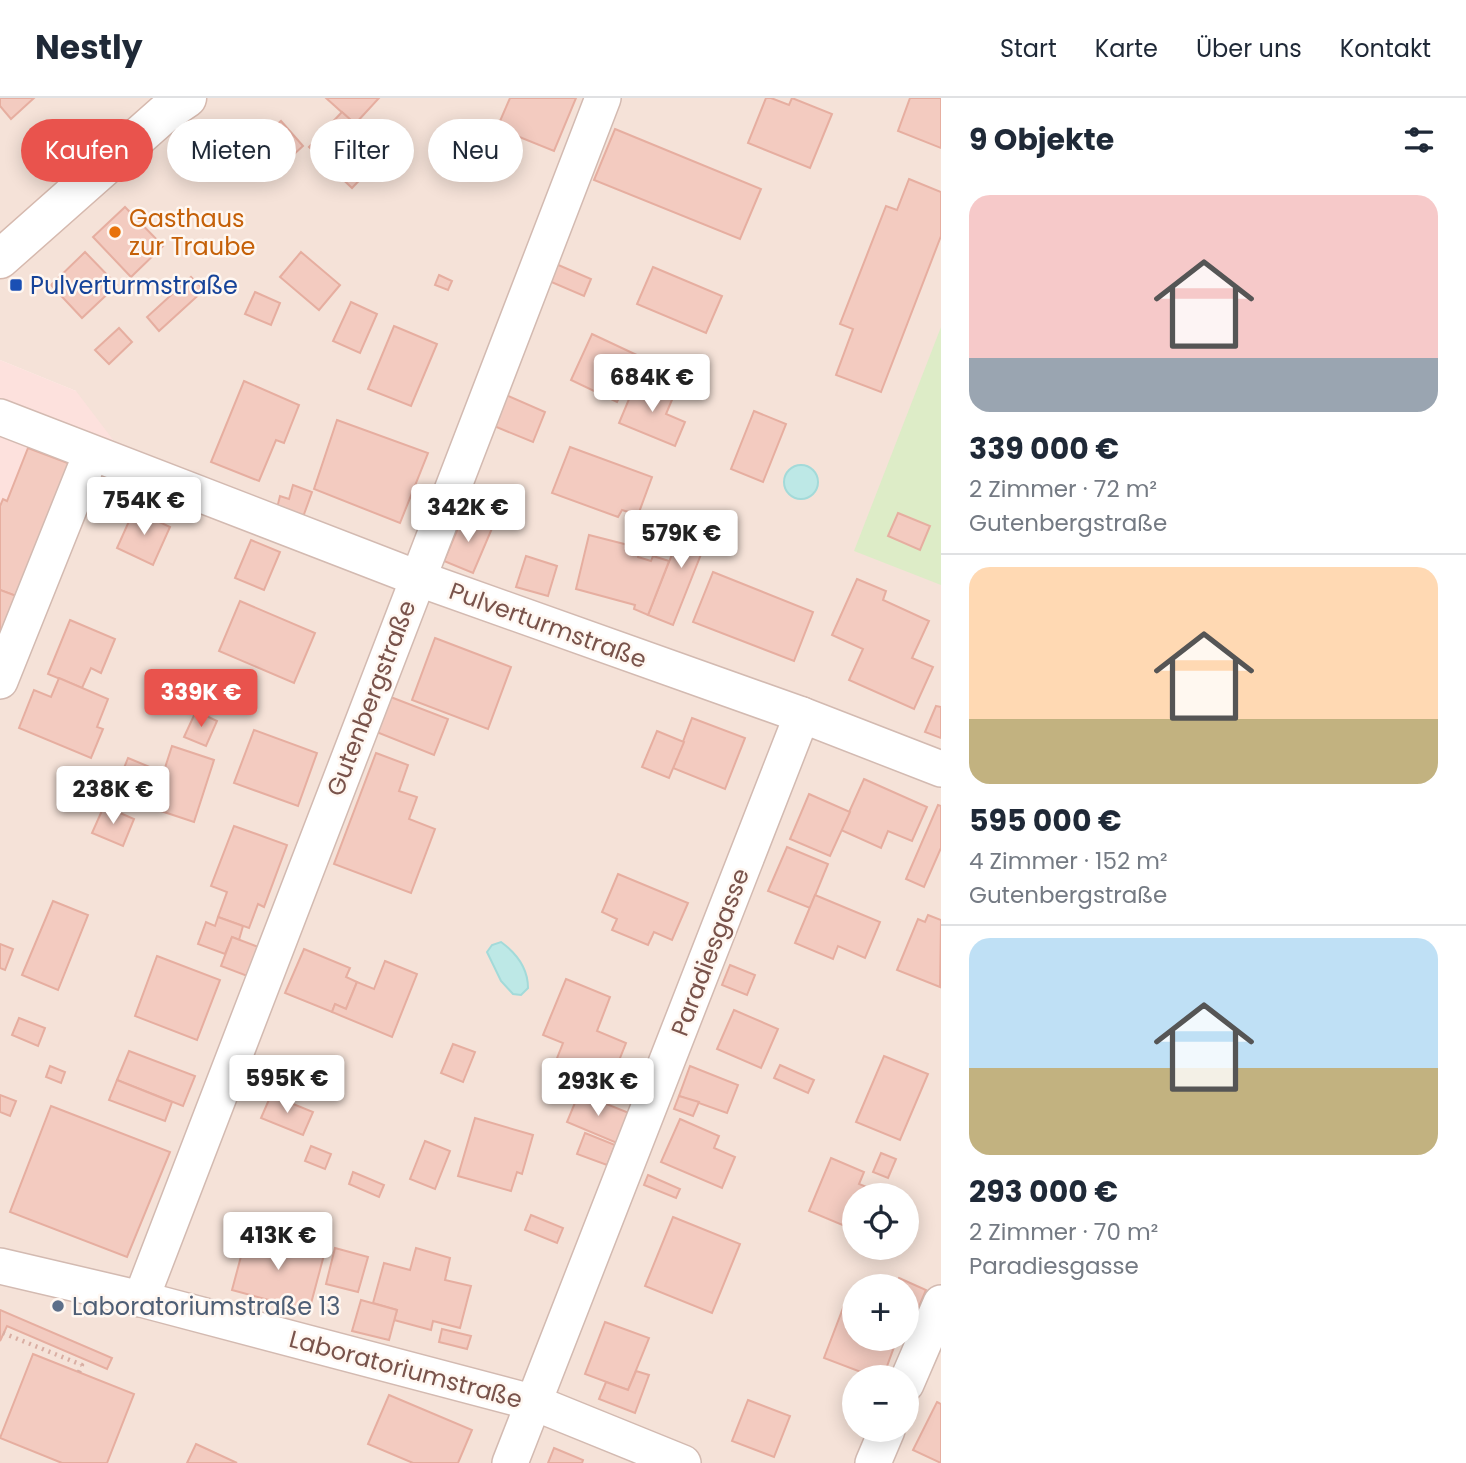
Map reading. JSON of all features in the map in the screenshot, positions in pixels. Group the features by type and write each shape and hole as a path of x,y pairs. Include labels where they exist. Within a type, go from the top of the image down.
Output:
{"main road":[{"path":"0,259 165,113 187,98"}],"street":[{"name":"Gutenbergstraße","path":"141,1299 603,98"},
{"name":"Pulverturmstraße","path":"0,417 417,578 802,715 941,769"},
{"path":"0,681 91,454"},
{"name":"Paradiesgasse","path":"510,1463 802,715"},
{"name":"Laboratoriumstraße","path":"0,1266 141,1299 535,1404 683,1463"},
{"path":"914,1365 941,1303"},
{"path":"873,1463 882,1442"}],"path":[{"path":"4,1333 82,1365 79,1372"}],"shaded area":[{"path":"0,98 941,98 941,1463 0,1463 0,666 76,391 0,360"},
{"path":"0,360 76,391 114,441 97,483 0,666"}],"green space":[{"path":"941,327 941,585 854,551"}],"water":[{"path":"801,465 813,470 818,482 813,494 801,499 789,494 784,482 789,470"},
{"path":"501,942 516,956 526,974 528,988 521,995 513,994 501,981 487,952 492,945"}],"building":[{"path":"0,98 34,98 11,119 0,106"},
{"path":"326,98 379,98 360,119 349,119"},
{"path":"510,98 576,98 554,151 523,138 523,119 501,119"},
{"path":"766,98 789,105 792,98 832,114 810,168 748,143"},
{"path":"910,98 941,98 941,148 898,131"},
{"path":"342,112 350,119 335,119"},
{"path":"615,129 761,189 740,239 594,180"},
{"path":"296,138 303,146 296,152"},
{"path":"909,179 941,192 941,236 881,392 836,375 853,329 840,324 886,206 897,210"},
{"path":"346,182 358,182 352,188"},
{"path":"125,207 163,246 131,277 93,237"},
{"path":"85,252 117,285 82,318 51,285"},
{"path":"301,252 340,285 319,310 280,277"},
{"path":"556,264 591,279 584,296 549,281"},
{"path":"653,267 722,296 706,333 637,304"},
{"path":"439,275 452,281 448,290 435,285"},
{"path":"191,277 204,290 159,331 147,317"},
{"path":"255,292 280,303 271,325 245,314"},
{"path":"351,302 377,314 360,353 333,341"},
{"path":"394,326 437,344 411,406 368,389"},
{"path":"119,328 132,342 109,364 95,350"},
{"path":"592,334 639,356 617,402 571,380"},
{"path":"637,380 674,395 666,414 685,422 675,446 619,423"},
{"path":"244,381 299,405 284,443 276,440 259,481 211,462"},
{"path":"506,395 545,412 533,442 494,426"},
{"path":"754,411 786,424 763,482 731,469"},
{"path":"337,420 428,453 400,523 314,489"},
{"path":"570,447 652,477 638,515 622,510 618,517 552,493"},
{"path":"28,448 73,465 19,597 0,590 0,506 3,499 7,501"},
{"path":"293,485 312,492 303,517 277,508 280,496 289,499"},
{"path":"134,510 170,527 153,565 117,548"},
{"path":"898,513 930,526 920,550 888,536"},
{"path":"464,514 493,526 473,573 444,561"},
{"path":"688,514 713,524 673,625 648,615"},
{"path":"589,535 640,548 638,557 651,561 653,556 669,561 648,615 634,609 635,605 576,589"},
{"path":"251,540 280,552 264,590 235,578"},
{"path":"526,556 557,566 548,596 516,587"},
{"path":"713,572 813,612 794,661 693,622"},
{"path":"857,579 886,591 883,600 929,621 912,658 933,667 914,709 849,680 863,649 832,635"},
{"path":"0,590 19,597 0,643"},
{"path":"240,601 315,633 294,683 219,651"},
{"path":"70,620 115,639 101,673 91,668 82,688 48,674"},
{"path":"435,638 511,667 488,729 412,700"},
{"path":"59,678 108,699 97,727 103,729 91,758 19,728 34,690 51,697"},
{"path":"388,696 448,719 434,755 374,731"},
{"path":"936,706 941,707 941,738 925,732"},
{"path":"196,711 217,721 206,746 184,737"},
{"path":"692,718 745,738 725,789 673,768"},
{"path":"254,730 317,753 298,806 234,783"},
{"path":"657,731 684,742 669,778 642,767"},
{"path":"172,746 214,760 194,822 152,808"},
{"path":"376,753 408,765 399,791 417,797 409,819 435,829 411,893 334,864"},
{"path":"128,758 157,770 149,790 120,778"},
{"path":"864,779 927,807 912,841 888,831 881,848 841,830"},
{"path":"809,794 850,812 830,856 790,839"},
{"path":"938,805 941,806 941,848 924,887 906,879"},
{"path":"104,806 134,819 123,846 92,833"},
{"path":"234,826 287,845 264,907 258,904 249,928 218,917 227,892 211,886"},
{"path":"787,847 828,864 810,908 768,891"},
{"path":"618,874 688,903 672,940 654,932 648,945 612,930 617,919 602,912"},
{"path":"815,895 880,922 865,958 838,946 833,959 795,943"},
{"path":"53,901 88,915 58,990 22,975"},
{"path":"928,915 941,920 940,987 897,970 918,919 925,922"},
{"path":"218,917 243,926 239,940 232,937 225,954 198,944 206,922 215,926"},
{"path":"232,937 261,948 250,977 221,966"},
{"path":"0,944 13,949 5,970 0,968"},
{"path":"304,949 350,968 346,977 357,982 346,1009 335,1004 332,1012 285,993"},
{"path":"157,956 220,980 197,1040 135,1016"},
{"path":"385,961 417,974 392,1037 332,1012 335,1004 346,1009 357,982 374,989"},
{"path":"730,965 755,975 747,995 722,985"},
{"path":"566,979 610,997 597,1031 626,1043 602,1103 548,1081 563,1043 543,1035"},
{"path":"734,1010 778,1029 761,1068 717,1049"},
{"path":"19,1018 45,1028 38,1046 12,1035"},
{"path":"453,1044 475,1052 463,1082 441,1073"},
{"path":"129,1051 195,1076 183,1106 117,1080"},
{"path":"884,1056 928,1074 900,1140 856,1122"},
{"path":"780,1065 814,1080 808,1093 774,1078"},
{"path":"50,1066 65,1072 61,1083 46,1077"},
{"path":"690,1066 738,1085 727,1113 679,1096"},
{"path":"117,1080 172,1102 165,1121 109,1100"},
{"path":"579,1093 629,1113 617,1143 567,1122"},
{"path":"0,1095 16,1101 10,1116 0,1112"},
{"path":"271,1095 313,1112 303,1135 261,1118"},
{"path":"679,1096 699,1102 693,1116 674,1109"},
{"path":"51,1106 170,1152 127,1257 10,1212"},
{"path":"475,1118 533,1135 522,1174 517,1172 511,1191 458,1176"},
{"path":"680,1119 719,1136 714,1148 735,1157 722,1188 661,1162"},
{"path":"585,1133 615,1145 607,1165 577,1154"},
{"path":"425,1141 450,1151 435,1189 410,1179"},
{"path":"311,1146 331,1154 325,1169 305,1161"},
{"path":"881,1153 896,1159 888,1178 873,1172"},
{"path":"831,1158 864,1172 859,1183 842,1183 842,1225 809,1211"},
{"path":"353,1172 384,1185 379,1197 349,1184"},
{"path":"648,1175 680,1189 676,1198 644,1185"},
{"path":"531,1215 563,1228 557,1243 525,1230"},
{"path":"673,1217 740,1244 712,1313 645,1286"},
{"path":"247,1234 324,1255 309,1311 232,1290"},
{"path":"335,1248 368,1257 358,1292 326,1284"},
{"path":"416,1248 450,1258 445,1280 471,1286 460,1328 433,1321 431,1330 394,1320 397,1310 373,1303 384,1263 410,1270"},
{"path":"919,1287 926,1290 919,1307"},
{"path":"361,1300 397,1310 389,1340 352,1331"},
{"path":"0,1310 112,1358 107,1369 7,1326 0,1341"},
{"path":"842,1311 842,1351 893,1351 887,1365 842,1365 824,1358"},
{"path":"605,1322 649,1338 628,1390 585,1374"},
{"path":"442,1329 471,1336 467,1349 439,1342"},
{"path":"33,1354 134,1394 107,1463 62,1463 0,1438"},
{"path":"636,1371 649,1375 635,1413 599,1399 606,1382 628,1390"},
{"path":"389,1395 472,1430 458,1463 413,1463 368,1444"},
{"path":"748,1400 790,1416 774,1457 732,1441"},
{"path":"937,1402 941,1404 941,1463 913,1450"},
{"path":"196,1444 237,1463 187,1463"},
{"path":"554,1448 583,1460 582,1463 548,1463"}],"place":[{"name":"Gasthaus zur Traube","path":"115,232"},
{"name":"Pulverturmstraße","path":"16,285"},
{"name":"Laboratoriumstraße 13","path":"58,1306"}]}
